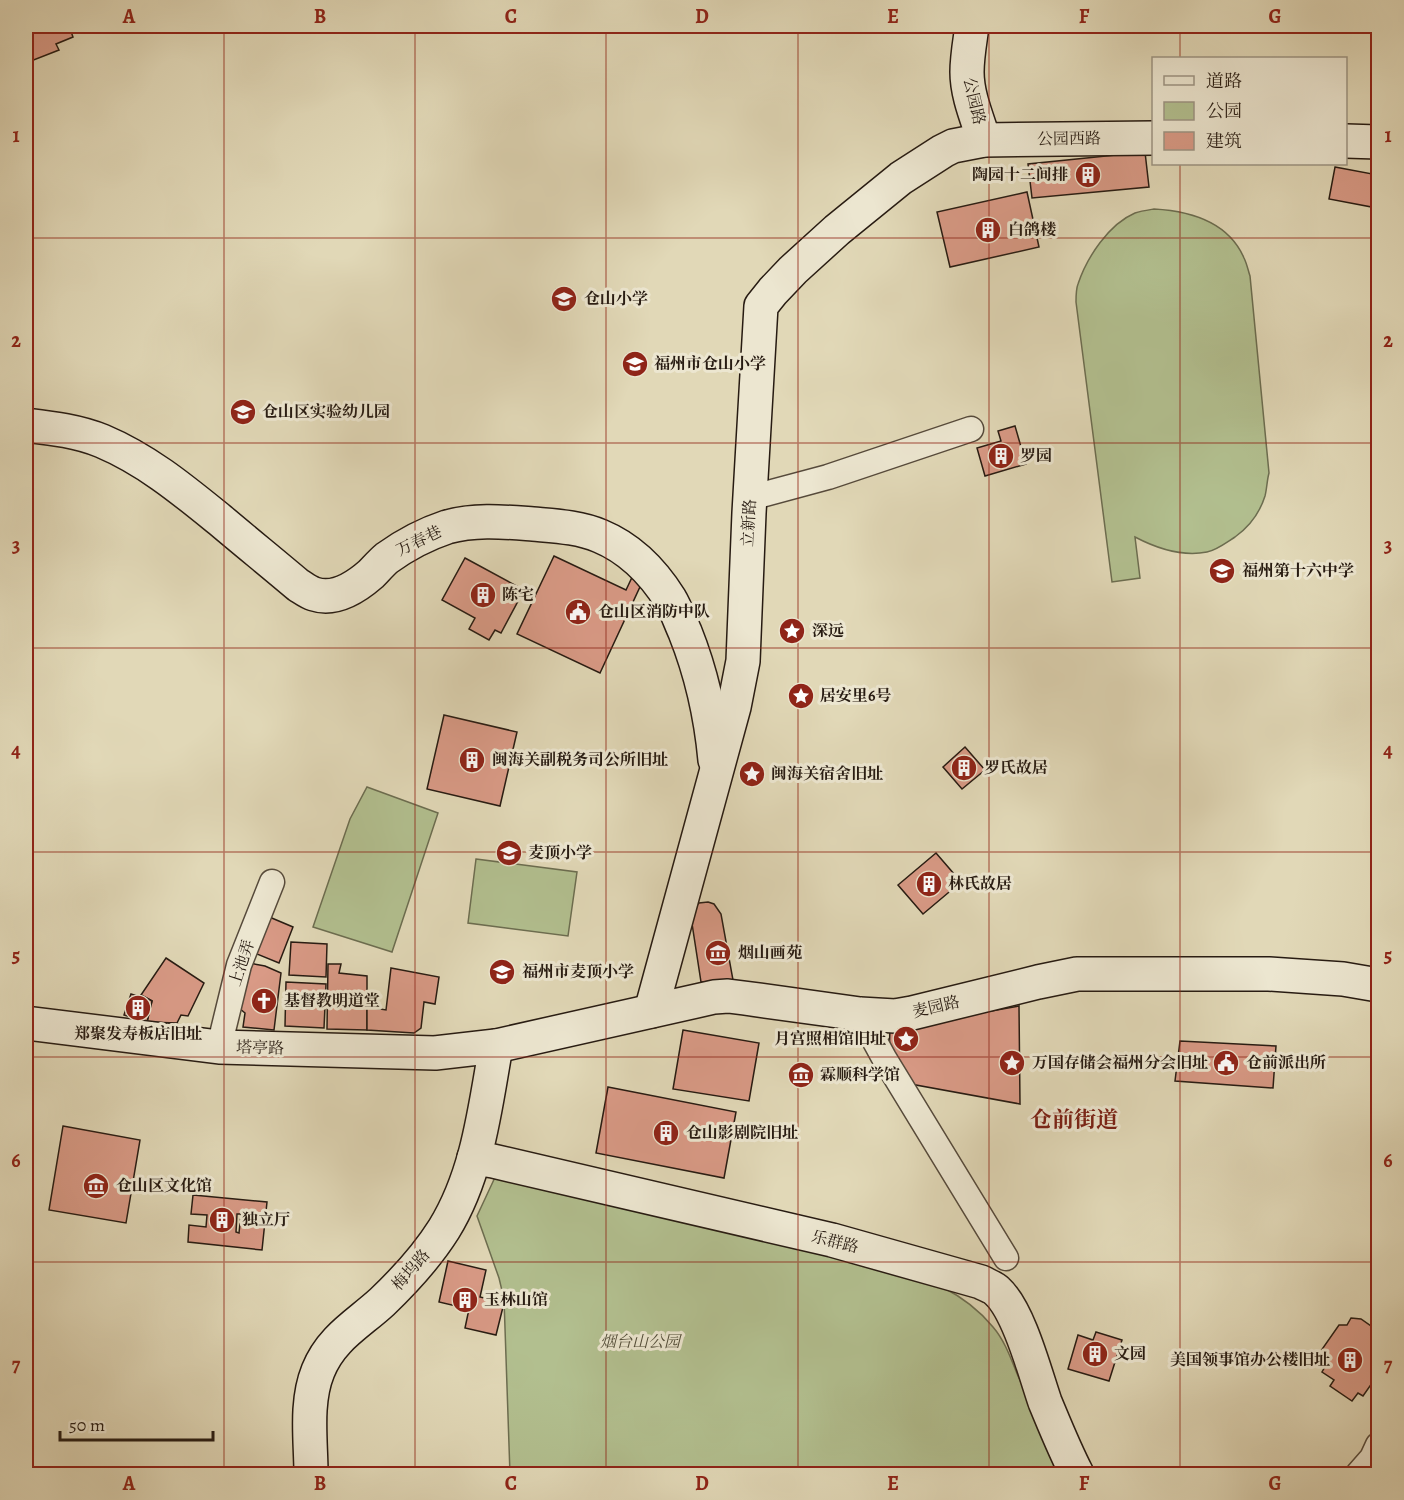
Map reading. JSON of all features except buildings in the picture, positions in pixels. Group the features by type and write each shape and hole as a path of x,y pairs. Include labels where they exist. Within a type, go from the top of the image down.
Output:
{"street":[{"name":"公园路","path":"972,26 968,81 971,99 984,140"},
{"name":"公园西路","path":"984,140 1152,138"},
{"name":"立新路","path":"651,1011 734,707 743,661 761,306 793,270 837,230 902,178 953,146 984,140"},
{"path":"1347,141 1378,142"},
{"name":"万春巷","path":"26,425 56,429 100,440 142,461 184,491 298,585 312,594 327,597 343,593 358,585 398,550 450,526 495,522 560,527 589,532 611,541 646,569 663,589 676,610 699,675 713,742 716,774"},
{"path":"750,498 828,477 971,429"},
{"name":"上池弄","path":"219,1047 239,965 272,882"},
{"name":"麦园路","path":"496,1046 714,997 728,996 860,1014 895,1016 1077,974 1269,974 1343,979 1378,985"},
{"path":"860,1014 884,1058 1006,1258"},
{"name":"塔亭路","path":"26,1023 219,1047 435,1053 496,1046"},
{"name":"梅坞路","path":"311,1474 310,1407 317,1372 337,1340 411,1273 443,1230 460,1200 474,1158 496,1046"},
{"name":"乐群路","path":"474,1158 505,1163 832,1240 981,1282 998,1292 1011,1310 1049,1412 1077,1474"},
{"path":"1358,1474 1372,1458 1378,1445"}],"green space":[{"path":"1154,209 1181,212 1206,220 1228,235 1237,245 1245,260 1250,276 1269,473 1265,496 1260,508 1249,524 1235,537 1211,551 1188,553 1160,548 1135,537 1140,578 1112,582 1076,290 1087,263 1108,233 1125,218 1135,213"},
{"path":"367,787 438,813 392,952 313,927 350,819"},
{"path":"476,859 577,872 568,936 468,923"},
{"name":"烟台山公园","path":"497,1173 701,1219 942,1287 976,1310 1001,1338 1029,1400 1058,1474 510,1474 504,1299 477,1216"}],"place":[{"name":"陶园十二间排","path":"1088,175"},
{"name":"白鸽楼","path":"988,230"},
{"name":"仓山小学","path":"564,299"},
{"name":"福州市仓山小学","path":"635,364"},
{"name":"仓山区实验幼儿园","path":"243,412"},
{"name":"罗园","path":"1001,456"},
{"name":"福州第十六中学","path":"1222,571"},
{"name":"陈宅","path":"483,595"},
{"name":"仓山区消防中队","path":"578,612"},
{"name":"深远","path":"792,631"},
{"name":"居安里6号","path":"801,696"},
{"name":"闽海关副税务司公所旧址","path":"472,760"},
{"name":"罗氏故居","path":"964,768"},
{"name":"闽海关宿舍旧址","path":"752,774"},
{"name":"麦顶小学","path":"509,853"},
{"name":"林氏故居","path":"929,884"},
{"name":"烟山画苑","path":"718,953"},
{"name":"福州市麦顶小学","path":"502,972"},
{"name":"基督教明道堂","path":"264,1001"},
{"name":"郑聚发寿板店旧址","path":"138,1008"},
{"name":"月宫照相馆旧址","path":"906,1039"},
{"name":"万国存储会福州分会旧址","path":"1012,1063"},
{"name":"仓前派出所","path":"1226,1063"},
{"name":"霖顺科学馆","path":"801,1075"},
{"name":"仓山影剧院旧址","path":"666,1133"},
{"name":"仓山区文化馆","path":"96,1186"},
{"name":"独立厅","path":"222,1220"},
{"name":"玉林山馆","path":"465,1300"},
{"name":"文园","path":"1095,1354"},
{"name":"美国领事馆办公楼旧址","path":"1350,1360"}],"district":[{"name":"仓前街道","path":"1074,1120"}]}
